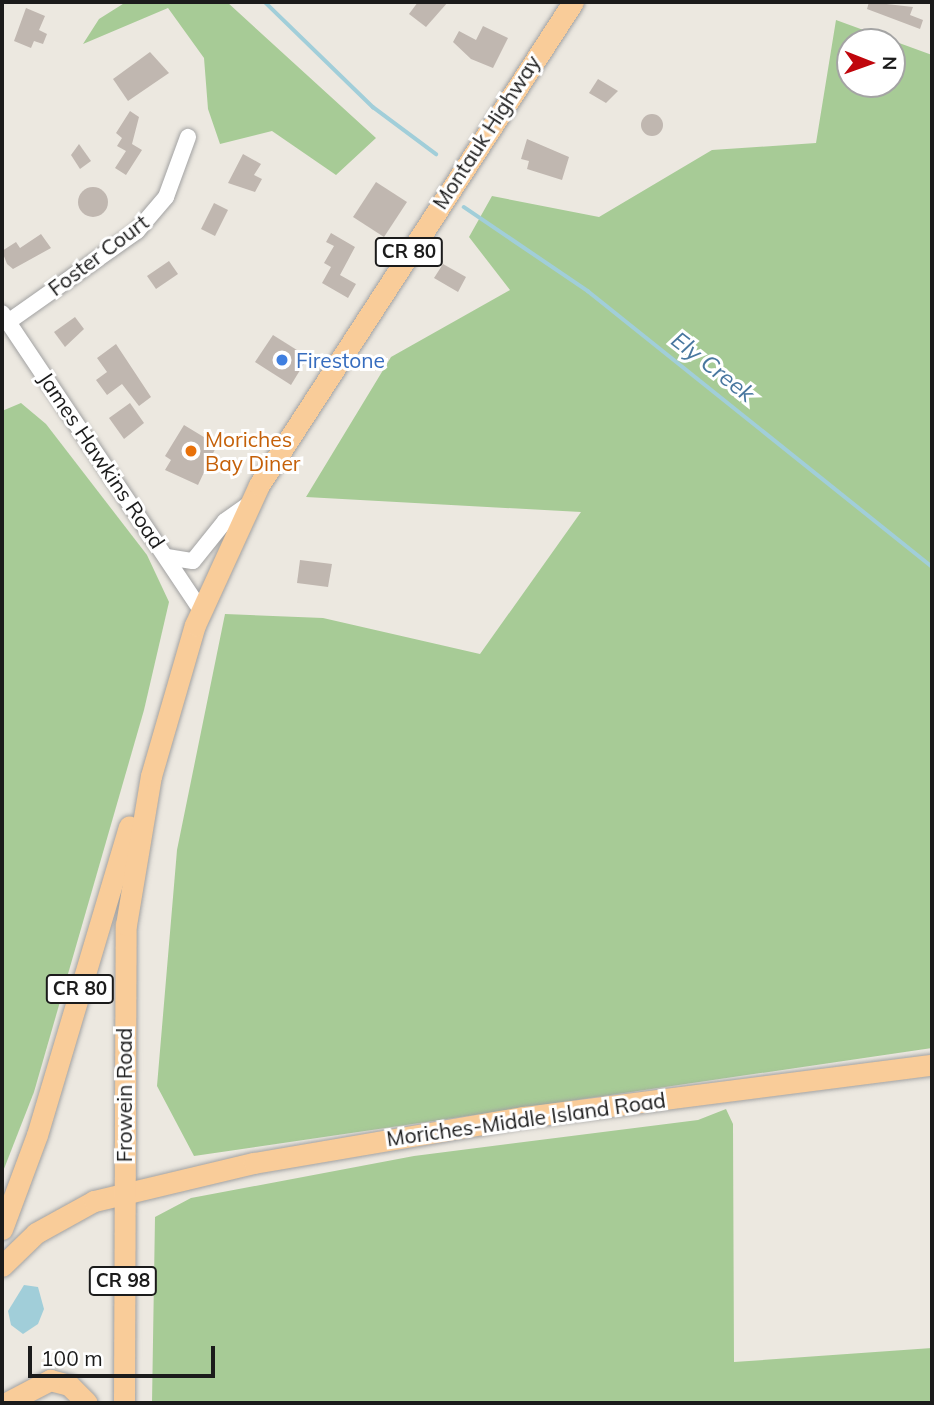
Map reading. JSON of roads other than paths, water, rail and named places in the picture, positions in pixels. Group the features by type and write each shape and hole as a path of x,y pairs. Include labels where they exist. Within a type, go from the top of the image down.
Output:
{"main road":[{"name":"Montauk Highway","path":"158,749 200,609 248,504 573,2"},
{"name":"Frowein Road","path":"124,1403 126,925 158,749"},
{"name":"CR 80","path":"2,1229 31,1154 127,830 158,749"},
{"name":"Moriches-Middle Island Road","path":"123,1192 397,1137 932,1065"},
{"path":"2,1266 54,1222 123,1192"},
{"path":"6,1403 50,1380 69,1385 87,1403"}],"street":[{"name":"Foster Court","path":"5,317 137,231 166,197 188,137"},
{"name":"James Hawkins Road","path":"5,317 200,609"},
{"path":"167,557 193,561 225,521 248,504"}],"water":[{"path":"24,1285 38,1287 44,1309 38,1324 23,1334 11,1325 8,1311"}],"waterway":[{"name":"Ely Creek","path":"265,2 373,107 436,154"},
{"name":"Ely Creek","path":"464,207 588,291 932,567"}],"place":[{"name":"Firestone","path":"282,360"},
{"name":"Moriches Bay Diner","path":"191,451"}]}
